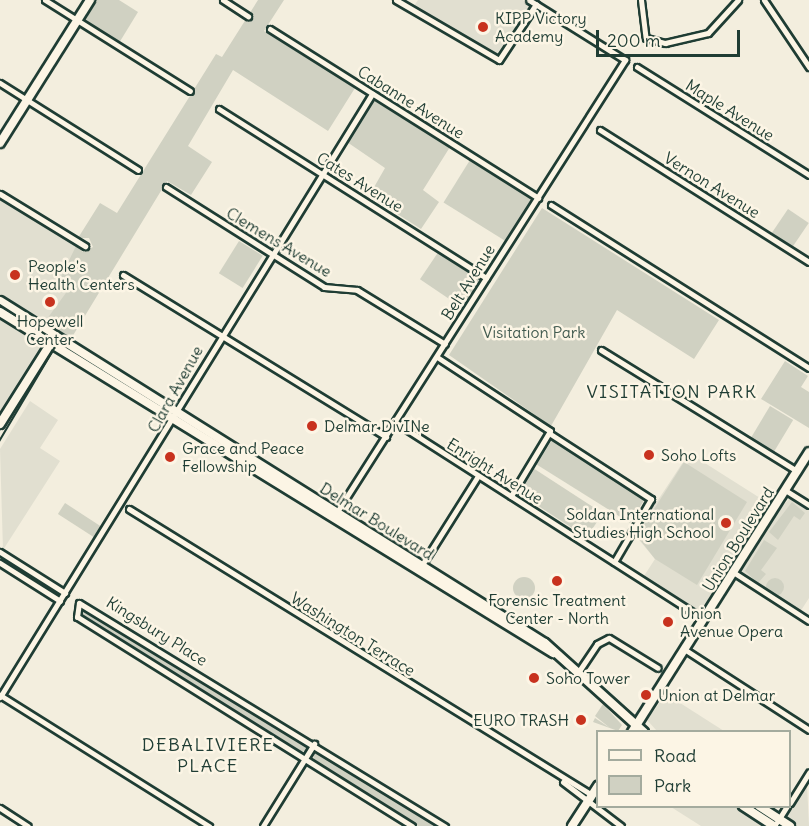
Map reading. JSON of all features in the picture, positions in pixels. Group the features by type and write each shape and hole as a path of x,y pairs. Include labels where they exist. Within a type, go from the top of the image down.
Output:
{"main road":[{"path":"0,143 90,0"},
{"name":"Delmar Boulevard","path":"0,301 54,339 553,653 579,671 634,728"},
{"name":"Delmar Boulevard","path":"0,312 54,339"},
{"path":"0,424 54,339"},
{"name":"Union Boulevard","path":"634,728 809,452"},
{"path":"572,826 596,788"},
{"path":"745,808 776,824 790,826"},
{"path":"760,808 776,824"}],"street":[{"path":"45,0 190,91"},
{"path":"224,0 248,16"},
{"path":"396,0 499,60 536,4 529,0"},
{"path":"641,0 644,34 657,43 699,38 738,0"},
{"path":"764,0 809,67"},
{"name":"Belt Avenue","path":"335,515 625,60 536,4"},
{"name":"Cabanne Avenue","path":"270,29 538,198"},
{"name":"Maple Avenue","path":"637,67 809,175"},
{"path":"0,83 138,170"},
{"name":"Clara Avenue","path":"0,696 372,94"},
{"name":"Cates Avenue","path":"219,109 486,278"},
{"name":"Vernon Avenue","path":"600,130 809,262"},
{"name":"Clemens Avenue","path":"166,187 324,287 357,290 445,344"},
{"path":"0,194 85,246"},
{"path":"551,205 809,368"},
{"path":"123,275 386,437"},
{"path":"602,350 797,471"},
{"path":"437,357 651,499 614,562"},
{"name":"Enright Avenue","path":"395,422 703,619"},
{"path":"511,496 553,435"},
{"path":"420,569 478,476"},
{"path":"785,490 809,505"},
{"name":"Washington Terrace","path":"129,509 563,782"},
{"path":"0,552 65,593"},
{"path":"0,563 60,601"},
{"path":"733,572 809,621"},
{"name":"Kingsbury Place","path":"412,826 77,617 79,603 314,744 445,826"},
{"path":"579,671 597,644 609,638 658,668"},
{"path":"684,650 809,730"},
{"path":"0,696 209,826"},
{"path":"263,826 314,744"},
{"path":"791,800 809,772"},
{"path":"563,782 592,795"},
{"path":"563,782 586,803 621,826"},
{"path":"0,808 28,826"},
{"path":"776,824 786,808"}],"shaded area":[{"name":"KIPP Victory Academy","path":"418,0 523,0 531,6 496,55 414,6"},
{"path":"0,198 76,246 71,286 47,325 0,296"},
{"path":"0,316 43,344 0,414"},
{"path":"30,401 58,420 40,448 60,461 3,550 0,449"},
{"name":"Soldan International Studies High School","path":"689,453 779,510 790,498 809,510 809,598 800,612 729,567 700,611 644,576 655,559 635,535"},
{"path":"666,694 722,730 656,730 647,720"},
{"path":"807,784 809,826 797,826 786,816"},
{"path":"673,808 738,808 766,826 701,826"}],"green space":[{"path":"93,0 119,0 138,12 119,43 84,20"},
{"path":"258,0 284,0 264,31 355,88 328,131 233,70 188,146 212,162 191,195 167,181 69,342 44,323 71,286 60,279 76,246 83,252 93,247 89,238 78,238 100,203 117,213 216,54 222,57"},
{"path":"374,101 450,147 423,190 439,202 421,229 369,196 385,168 347,142"},
{"path":"470,160 532,199 505,241 444,202"},
{"name":"Visitation Park","path":"542,208 719,320 694,359 617,310 551,426 449,355"},
{"path":"788,209 809,223 792,248 771,234"},
{"path":"239,241 263,256 243,288 219,273"},
{"path":"439,251 480,279 461,307 420,279"},
{"path":"785,361 808,376 801,387 809,392 809,428 761,399"},
{"path":"770,406 793,420 773,453 750,439"},
{"path":"552,440 645,498 630,523 537,465"},
{"path":"684,462 747,502 697,585 655,559 637,536"},
{"path":"533,468 603,513 587,538 517,492"},
{"path":"792,502 805,513 800,520 794,516 778,540 769,532"},
{"path":"65,503 101,526 94,537 58,514"},
{"path":"764,540 777,548 761,570 766,574 758,583 745,571"},
{"path":"520,577 528,577 535,584 535,592 528,599 520,599 513,592 513,584"},
{"path":"775,578 781,581 784,587 781,593 775,596 769,593 766,587 769,581"},
{"path":"83,606 308,745 306,750 301,752 81,615"},
{"path":"603,704 622,725 619,730 615,730 593,722 595,718 610,728 595,716"},
{"path":"315,750 439,826 418,826 313,760"}],"tram line":[{"path":"0,305 47,335 55,348 0,441"}],"place":[{"name":"KIPP Victory Academy","path":"483,27"},
{"name":"People's Health Centers","path":"15,275"},
{"name":"Hopewell Center","path":"50,302"},
{"name":"Delmar DivINe","path":"312,426"},
{"name":"Soho Lofts","path":"649,455"},
{"name":"Grace and Peace Fellowship","path":"170,457"},
{"name":"Soldan International Studies High School","path":"726,523"},
{"name":"Forensic Treatment Center - North","path":"557,581"},
{"name":"Union Avenue Opera","path":"668,622"},
{"name":"Soho Tower","path":"534,678"},
{"name":"Union at Delmar","path":"646,695"},
{"name":"EURO TRASH","path":"581,720"}],"district":[{"name":"VISITATION PARK","path":"672,392"},
{"name":"DEBALIVIERE PLACE","path":"208,756"}]}
